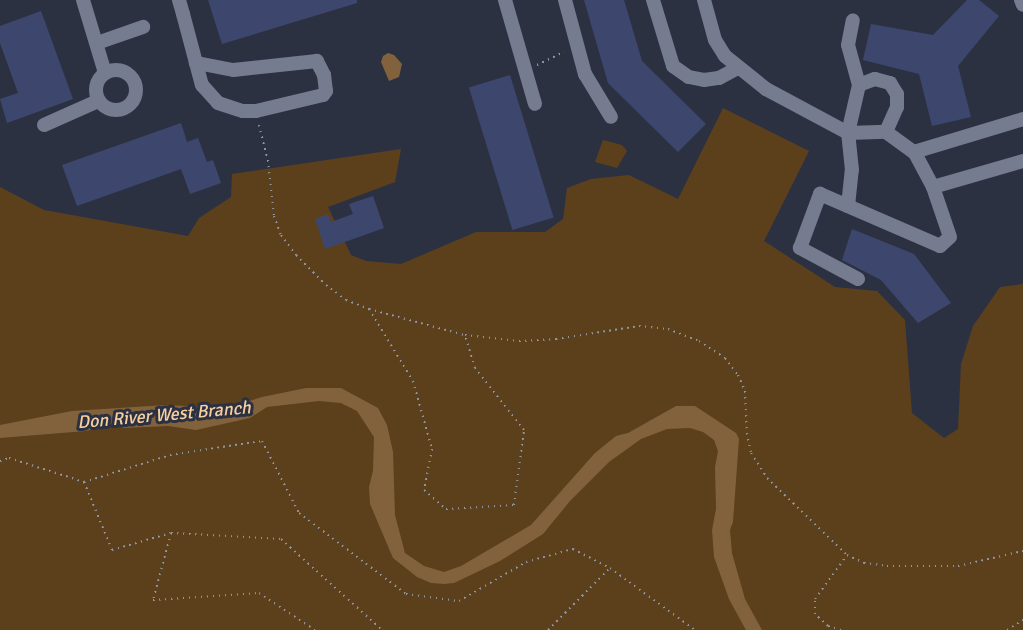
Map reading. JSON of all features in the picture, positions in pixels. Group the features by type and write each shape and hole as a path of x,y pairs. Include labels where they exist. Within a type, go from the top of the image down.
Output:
{"street":[{"path":"179,0 201,85 218,103 234,109 256,111 323,95 326,92 327,84 320,63 314,61 233,70 196,63"},
{"path":"505,0 535,104"},
{"path":"565,0 585,74 612,117"},
{"path":"653,0 673,66 689,77 704,80 719,78 738,68"},
{"path":"704,0 715,40 725,56 766,89 848,133 886,132 914,152 933,187 950,237 940,246 820,194 800,248 858,279"},
{"path":"1022,0 1023,5"},
{"path":"89,2 105,73 96,88 98,100 109,109 122,110 128,107 136,96 131,76 119,70 105,73"},
{"path":"848,206 852,170 848,133 860,85 848,45 853,20"},
{"path":"97,43 143,27"},
{"path":"860,85 875,79 890,83 897,94 897,108 886,132"},
{"path":"44,125 98,100"},
{"path":"914,152 1023,120"},
{"path":"933,187 1023,161"}],"path":[{"path":"525,70 578,46"},
{"path":"256,111 268,160 274,216 281,235 296,255 326,285 346,300 369,309 465,335 519,341 556,339 639,326 668,329 699,341 724,358 738,375 745,391 747,433 751,453 766,478 847,555 864,563 887,566 958,566 1022,552"},
{"path":"369,309 413,381 432,449 424,490 446,509 514,505 524,430 475,368 465,335"},
{"path":"0,461 9,458 84,482 170,455 262,441 299,513 406,594 459,601 526,562 573,549 610,568 695,630"},
{"path":"84,482 112,550 171,533 281,540 382,630"},
{"path":"171,533 153,600 259,593 315,630"},
{"path":"841,630 828,626 815,614 815,599 847,555"},
{"path":"548,630 610,568"},
{"path":"1007,630 1023,620"}],"shaded area":[{"path":"723,108 809,151 764,241 835,287 877,291 905,320 912,413 944,438 958,429 961,364 973,326 1000,287 1023,284 1023,630 0,630 0,187 44,210 188,236 199,218 231,197 232,174 401,149 395,182 328,207 351,255 366,261 401,264 476,232 545,232 563,219 567,188 591,179 629,175 678,199"},
{"path":"603,140 622,145 627,151 617,168 595,162"}],"water":[{"path":"388,53 394,55 402,64 399,77 389,81 381,62 383,56"},
{"name":"Don River West Branch","path":"306,388 341,388 378,408 387,425 393,452 395,515 405,553 424,566 444,572 461,566 531,525 595,453 616,436 628,433 676,406 695,406 736,433 739,439 733,522 730,530 732,553 745,599 762,630 746,630 729,599 714,557 712,530 716,509 715,467 718,451 714,440 703,432 690,428 667,429 641,439 609,462 570,501 543,534 500,561 454,583 444,584 431,583 417,577 393,558 370,504 369,487 373,471 374,437 357,411 341,403 319,401 267,407 250,418 196,430 168,426 124,428 111,424 86,431 0,438 0,425 72,411 166,405 227,408 262,397"}],"building":[{"path":"208,0 357,0 357,3 222,44"},
{"path":"584,0 624,0 642,61 706,124 678,152 608,83"},
{"path":"967,0 979,0 999,16 958,66 971,117 932,126 919,74 863,60 871,24 933,35"},
{"path":"41,11 73,99 7,123 0,99 18,93 0,43 0,26"},
{"path":"510,75 554,217 512,230 469,88"},
{"path":"181,123 187,142 198,138 207,162 213,160 221,183 190,194 181,169 77,206 62,165"},
{"path":"373,196 384,228 325,249 315,219 328,214 331,222 353,214 349,204"},
{"path":"852,229 914,254 951,303 918,323 881,280 842,260"}]}
